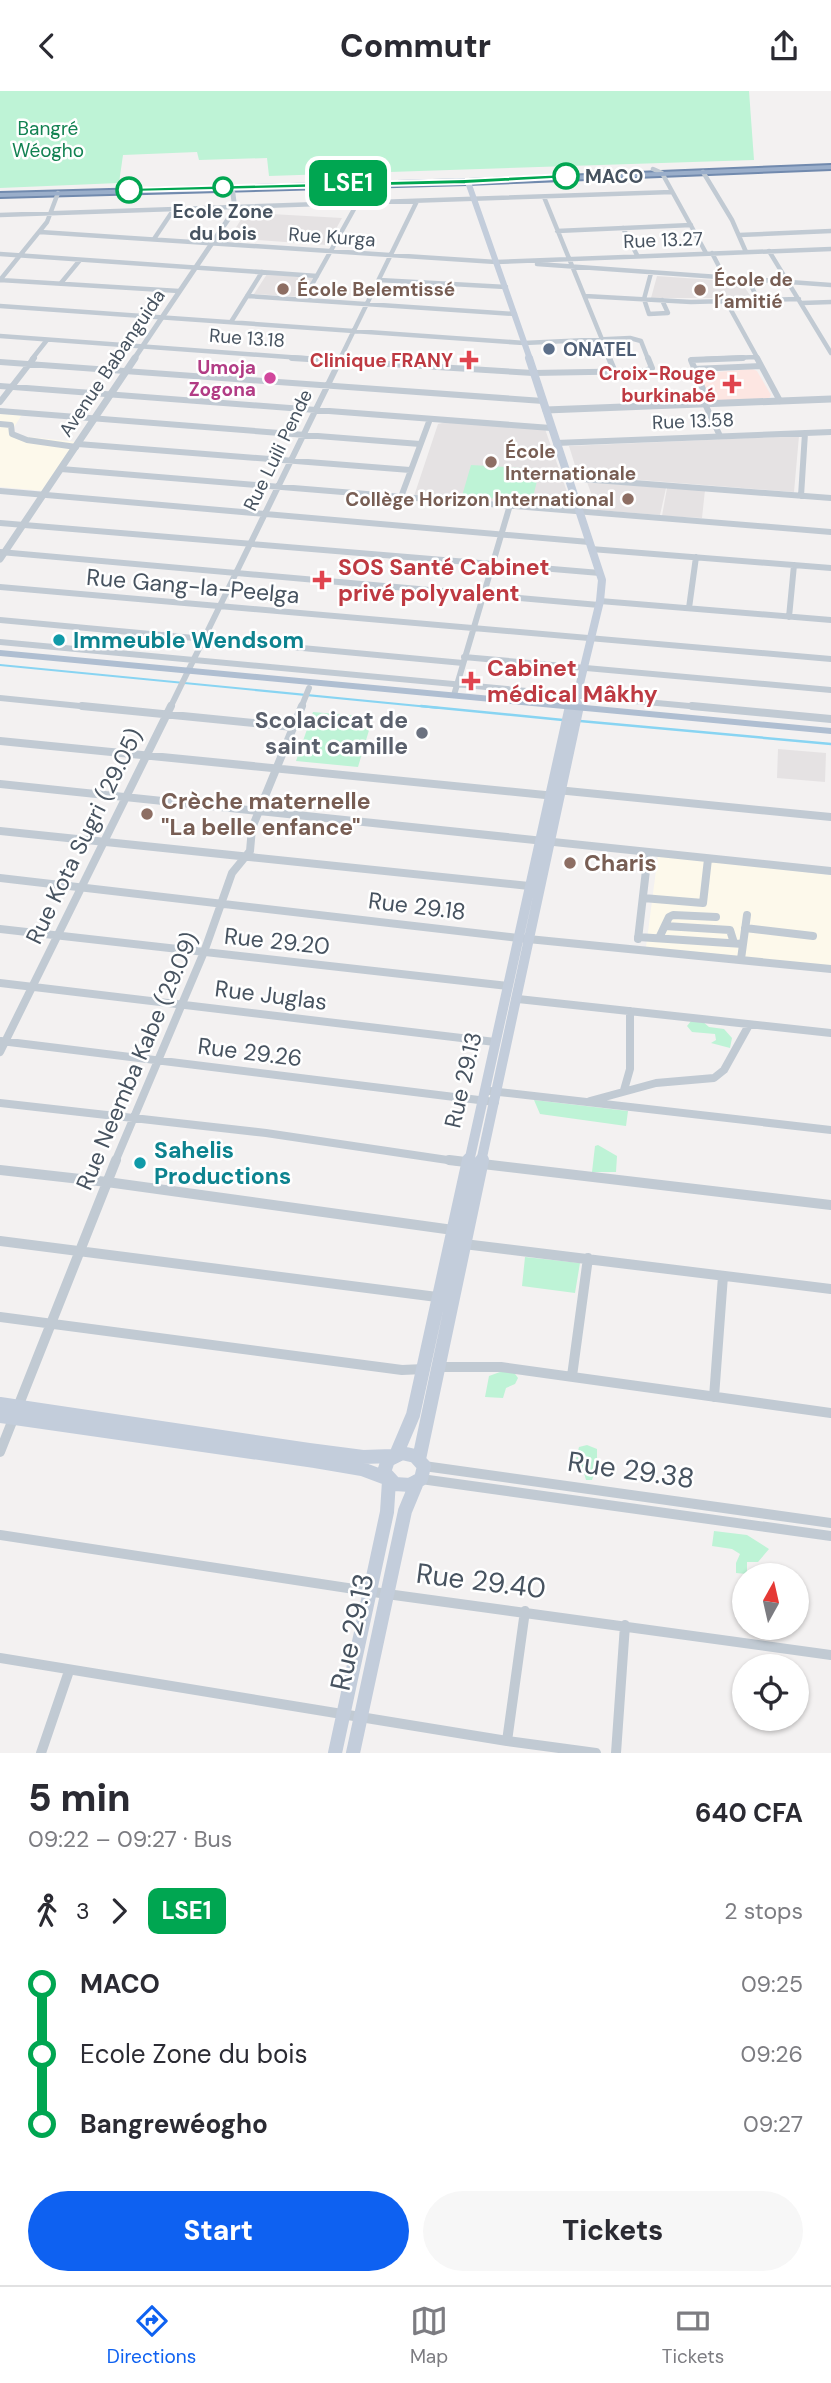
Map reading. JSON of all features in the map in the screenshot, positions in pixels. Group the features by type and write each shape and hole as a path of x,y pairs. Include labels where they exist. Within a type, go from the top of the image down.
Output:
{"highway":[{"path":"467,178 653,169 831,166"},
{"path":"0,193 831,166"},
{"path":"0,193 229,185"}],"main road":[{"path":"467,178 506,287 600,573 599,603 524,938"},
{"path":"0,653 455,690 831,737"},
{"path":"0,659 190,669 309,688 575,706 831,731"},
{"name":"Rue 29.13","path":"353,1753 405,1511 420,1471 437,1367 518,999 529,887 545,842"},
{"name":"Rue 29.13","path":"395,1455 405,1439 413,1415 508,986 524,938"},
{"path":"0,1404 18,1413 362,1469 402,1486 420,1471 409,1454 370,1457 18,1413 0,1416"},
{"path":"388,1479 384,1466 395,1455"},
{"name":"Rue 29.13","path":"335,1753 387,1512 388,1479"}],"street":[{"path":"653,169 662,173 725,278"},
{"path":"702,172 746,252"},
{"path":"229,185 236,207"},
{"path":"0,215 672,192"},
{"path":"0,280 52,214 58,193"},
{"path":"544,197 615,372"},
{"name":"Rue Luili Pende","path":"190,669 417,201"},
{"path":"304,299 358,202"},
{"name":"Avenue Babanguida","path":"2,555 236,207"},
{"path":"154,239 174,209"},
{"path":"557,231 691,225"},
{"path":"623,228 637,255"},
{"path":"739,235 831,231"},
{"name":"Rue Kurga","path":"40,232 496,262"},
{"name":"Rue 13.27","path":"496,262 831,249"},
{"path":"769,251 831,353"},
{"path":"0,254 317,276"},
{"path":"61,283 80,260"},
{"path":"507,262 831,285"},
{"path":"231,322 262,272"},
{"path":"651,273 644,299 649,314 668,313 662,300"},
{"path":"748,279 758,300"},
{"path":"0,280 179,291"},
{"path":"379,280 506,287"},
{"path":"247,296 515,314"},
{"path":"585,296 662,300 831,302"},
{"path":"726,301 780,401"},
{"path":"0,306 524,343 602,339"},
{"name":"Rue 13.18","path":"0,336 533,373 645,371 652,367 641,341 631,338 602,339"},
{"path":"0,402 47,340"},
{"path":"720,436 690,361 694,358 756,356"},
{"path":"0,362 543,401"},
{"path":"693,369 761,366"},
{"path":"0,386 551,428"},
{"path":"546,410 831,399"},
{"path":"0,411 420,444"},
{"path":"401,497 430,419"},
{"path":"0,424 11,425 12,434 27,440 410,470"},
{"name":"Rue 13.58","path":"556,443 831,432"},
{"path":"801,496 805,433"},
{"path":"61,469 831,532"},
{"path":"569,478 831,498"},
{"path":"0,491 502,534 696,557 831,568"},
{"path":"455,690 510,505"},
{"path":"0,523 600,573"},
{"path":"2,555 484,595 831,620"},
{"path":"689,608 696,557"},
{"path":"789,617 794,565"},
{"name":"Rue Gang-la-Peelga","path":"0,587 831,659"},
{"path":"0,620 204,640 584,668 831,690"},
{"path":"0,642 190,669"},
{"name":"Rue Kota Sugri (29.05)","path":"0,1052 3,1041 190,669"},
{"name":"Rue Neemba Kabe (29.09)","path":"0,1452 18,1413 107,1182 204,952 232,873 250,851 249,836 309,688"},
{"path":"0,698 293,727"},
{"path":"575,706 831,719"},
{"path":"0,741 831,817"},
{"path":"0,784 831,871"},
{"path":"0,831 529,887"},
{"path":"636,949 648,853"},
{"path":"643,898 703,903 708,859"},
{"name":"Rue 29.18","path":"0,878 524,938 831,969"},
{"path":"659,939 673,915 716,917"},
{"path":"739,944 747,915"},
{"path":"665,926 730,930 739,944 741,960"},
{"path":"745,928 813,936"},
{"name":"Rue 29.20","path":"0,929 508,986"},
{"path":"638,937 739,944"},
{"name":"Rue Juglas","path":"0,983 495,1042"},
{"path":"518,999 831,1033"},
{"path":"624,1090 630,1069 630,1011"},
{"path":"587,1102 656,1083 703,1081 713,1078 724,1070 749,1024"},
{"name":"Rue 29.26","path":"3,1041 496,1097 587,1102 831,1129"},
{"path":"0,1103 266,1133 481,1165 831,1205"},
{"path":"0,1170 107,1182 453,1230"},
{"path":"0,1241 438,1297"},
{"path":"464,1244 831,1289"},
{"path":"572,1376 588,1258"},
{"path":"714,1397 723,1276"},
{"path":"0,1317 402,1370 501,1367 572,1376 641,1389 831,1413"},
{"path":"420,1471 831,1536"},
{"name":"Rue 29.38","path":"420,1471 831,1523"},
{"name":"Rue 29.40","path":"0,1535 387,1594 831,1655"},
{"path":"507,1741 525,1611"},
{"path":"616,1753 625,1625"},
{"path":"0,1658 507,1741 596,1753"},
{"path":"41,1753 69,1671"}],"shaded area":[{"path":"246,212 342,218 327,245 229,238"},
{"name":"École Belemtissé","path":"267,274 313,278 305,297 254,294"},
{"name":"École de l´amitié","path":"657,276 741,282 752,298 651,298"},
{"name":"Croix-Rouge burkinabé","path":"752,369 757,371 771,395 768,400 721,403 707,398 695,374"},
{"path":"0,412 23,413 9,435 77,442 44,491 0,487"},
{"name":"École Internationale","path":"446,422 545,429 572,506 414,496 438,424"},
{"path":"799,436 794,492 578,475 569,446"},
{"name":"Collège Horizon International","path":"587,482 666,488 660,515 597,510"},
{"path":"667,488 705,490 702,518 662,516"},
{"path":"778,749 826,753 825,782 777,778"},
{"path":"658,855 831,875 831,966 646,947"}],"green space":[{"name":"Bangré Wéogho","path":"0,91 749,91 754,160 269,176 267,158 199,160 197,152 123,155 119,183 0,188"},
{"path":"471,465 540,469 532,501 462,496"},
{"path":"313,712 373,717 358,767 296,761"},
{"path":"691,1021 702,1021 709,1027 724,1029 732,1038 730,1048 711,1043 716,1040 715,1034 692,1032 687,1026"},
{"path":"534,1100 628,1111 626,1126 540,1114"},
{"path":"598,1145 617,1156 616,1172 592,1172 595,1146"},
{"path":"525,1257 580,1263 575,1293 522,1286"},
{"path":"513,1371 518,1378 515,1384 506,1388 503,1398 485,1397 489,1376"},
{"path":"587,1445 597,1449 597,1466 592,1480 586,1480 584,1473 574,1467 579,1447"},
{"path":"714,1531 747,1535 769,1549 758,1562 736,1563 740,1554 732,1549 712,1546"}],"waterway":[{"path":"0,665 439,708"},
{"path":"421,706 563,720"},
{"path":"580,721 831,744"}],"bus line":[{"name":"LSE1","path":"129,190 458,180 465,182 566,176"}],"place":[{"name":"MACO","path":"566,176"},
{"name":"Ecole Zone du bois","path":"223,187"},
{"name":"École Belemtissé","path":"283,289"},
{"name":"École de l´amitié","path":"700,290"},
{"name":"ONATEL","path":"549,349"},
{"name":"Clinique FRANY","path":"469,360"},
{"name":"Umoja Zogona","path":"270,378"},
{"name":"Croix-Rouge burkinabé","path":"732,384"},
{"name":"École Internationale","path":"491,462"},
{"name":"Collège Horizon International","path":"628,499"},
{"name":"SOS Santé Cabinet privé polyvalent","path":"322,580"},
{"name":"Immeuble Wendsom","path":"59,640"},
{"name":"Cabinet médical Mâkhy","path":"471,681"},
{"name":"Scolacicat de saint camille","path":"422,733"},
{"name":"Crèche maternelle \"La belle enfance\"","path":"147,814"},
{"name":"Charis","path":"570,863"},
{"name":"Sahelis Productions","path":"140,1163"}]}
